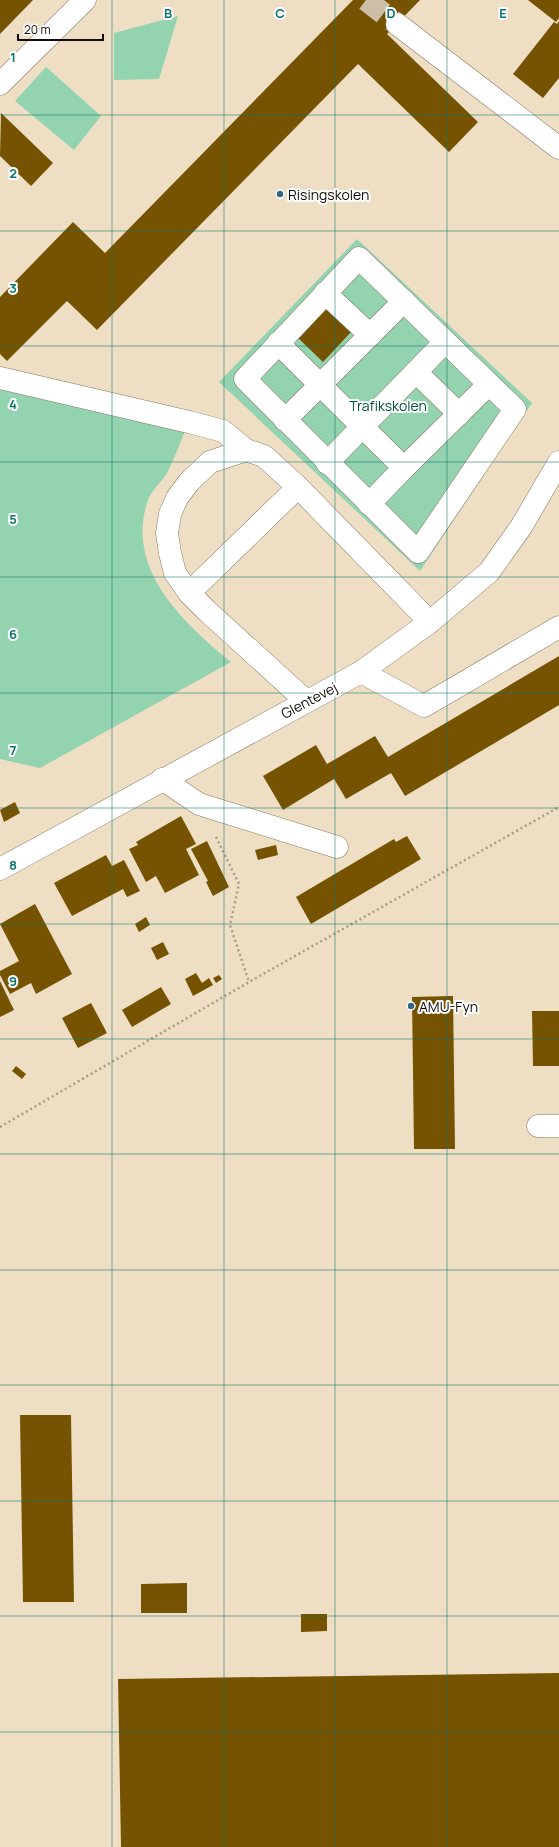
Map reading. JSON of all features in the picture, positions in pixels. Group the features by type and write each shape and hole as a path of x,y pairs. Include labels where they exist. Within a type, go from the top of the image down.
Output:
{"street":[{"path":"0,84 85,0"},
{"path":"397,24 559,148"},
{"path":"359,258 404,301 515,409 418,552 327,463 245,379 359,258"},
{"path":"325,293 370,334"},
{"path":"285,420 404,301"},
{"path":"327,463 445,342"},
{"path":"278,343 404,468"},
{"path":"416,372 459,414"},
{"path":"0,378 189,422 222,432 246,450 264,456 298,487 430,622"},
{"path":"369,504 489,384"},
{"path":"246,450 210,462 189,482 177,498 170,514 167,533 170,553 175,573 190,593 306,701"},
{"name":"Glentevej","path":"0,869 162,779 361,672 430,622 489,572 521,527 559,462"},
{"path":"190,593 298,487"},
{"path":"361,672 424,706 559,627"},
{"path":"162,779 199,804 337,847"}],"path":[{"path":"199,804 240,884 230,925 249,982"},
{"path":"0,1127 249,982 559,807"}],"green space":[{"path":"178,16 159,79 114,80 114,33"},
{"path":"46,67 101,116 74,150 15,101"},
{"name":"Trafikskolen","path":"357,239 532,403 420,571 219,382"},
{"path":"0,387 185,431 167,473 152,492 148,500 143,525 144,549 151,571 163,592 178,612 213,647 231,662 40,768 0,759"}],"building":[{"path":"0,0 33,0 0,34"},
{"path":"353,0 420,0 387,34 478,122 449,152 358,64 97,330 67,301 7,361 0,354 0,297 73,222 105,253"},
{"path":"528,0 559,0 559,18 556,22"},
{"path":"559,21 559,78 543,98 513,74 554,22 557,24"},
{"path":"1,113 53,163 31,186 0,156"},
{"path":"325,307 351,332 323,362 297,337"},
{"path":"559,656 559,705 405,796 391,773 346,799 334,779 283,810 263,776 316,745 327,764 375,736 388,757"},
{"path":"15,802 20,813 4,822 0,810"},
{"path":"181,816 196,844 186,849 199,875 165,893 156,876 146,882 129,849 138,845 136,842"},
{"path":"407,836 421,859 311,924 296,897 394,839 396,842"},
{"path":"207,841 229,887 213,896 206,882 208,881 191,849"},
{"path":"276,845 278,855 258,860 255,850"},
{"path":"106,855 112,866 124,860 140,891 127,897 123,889 72,916 54,883"},
{"path":"35,904 72,974 36,994 31,983 10,994 0,975 0,971 19,961 0,924"},
{"path":"146,917 150,925 139,932 135,924"},
{"path":"163,942 169,954 157,960 151,948"},
{"path":"196,973 202,983 209,978 213,985 193,996 185,979"},
{"path":"219,975 222,979 216,983 213,978"},
{"path":"0,981 14,1010 0,1017"},
{"path":"161,987 171,1004 132,1027 122,1010"},
{"path":"453,996 455,1149 414,1149 412,997"},
{"path":"91,1003 107,1033 78,1048 62,1018"},
{"path":"532,1011 559,1011 559,1066 533,1066"},
{"path":"16,1066 26,1074 22,1079 12,1071"},
{"path":"20,1415 71,1415 74,1602 23,1602"},
{"path":"187,1583 187,1613 141,1613 141,1584"},
{"path":"301,1614 327,1614 327,1631 301,1632"},
{"path":"559,1673 559,1847 121,1847 118,1679"}],"tunnel":[{"path":"366,0 397,24"}],"place":[{"name":"Risingskolen","path":"280,194"},
{"name":"AMU-Fyn","path":"411,1006"}]}
